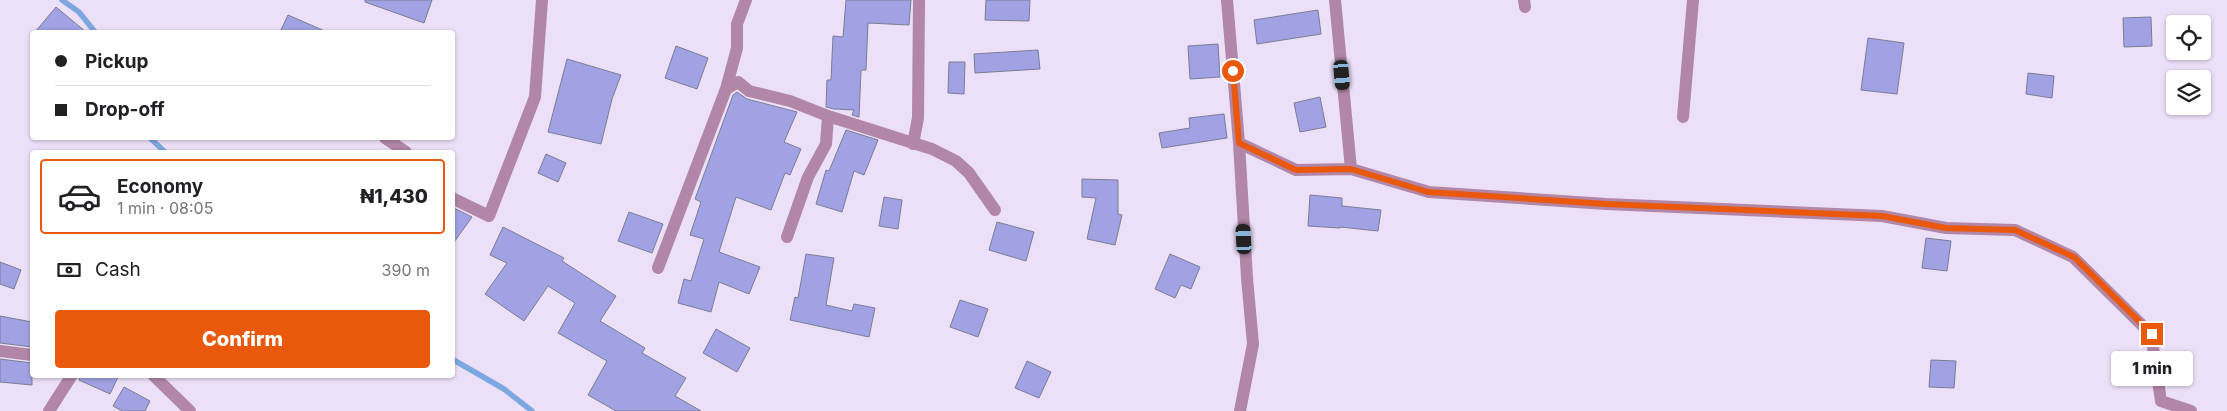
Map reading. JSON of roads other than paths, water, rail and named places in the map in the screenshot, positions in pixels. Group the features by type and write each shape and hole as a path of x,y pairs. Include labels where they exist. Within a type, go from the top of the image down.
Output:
{"street":[{"path":"455,199 489,216 535,97 542,0"},
{"path":"658,268 726,89 737,48 737,24 746,0"},
{"path":"913,144 918,118 919,0"},
{"path":"1227,0 1239,143 1247,278 1254,344 1240,411"},
{"path":"1335,0 1351,169"},
{"path":"1683,117 1693,0"},
{"path":"726,89 738,82 749,91 790,101 828,116 932,149 956,161 968,173 995,210"},
{"path":"787,237 808,177 826,144 828,116"},
{"path":"388,140 403,150"},
{"path":"1239,143 1296,170 1351,169 1428,192 1606,204 1882,216 1946,228 2015,230 2074,257 2152,334 2161,401 2191,411"},
{"path":"0,351 30,355"},
{"path":"49,411 70,378"},
{"path":"155,378 190,411"}],"waterway":[{"path":"62,0 79,12 93,30"},
{"path":"152,140 163,150"},
{"path":"455,361 504,389 532,411"}]}
